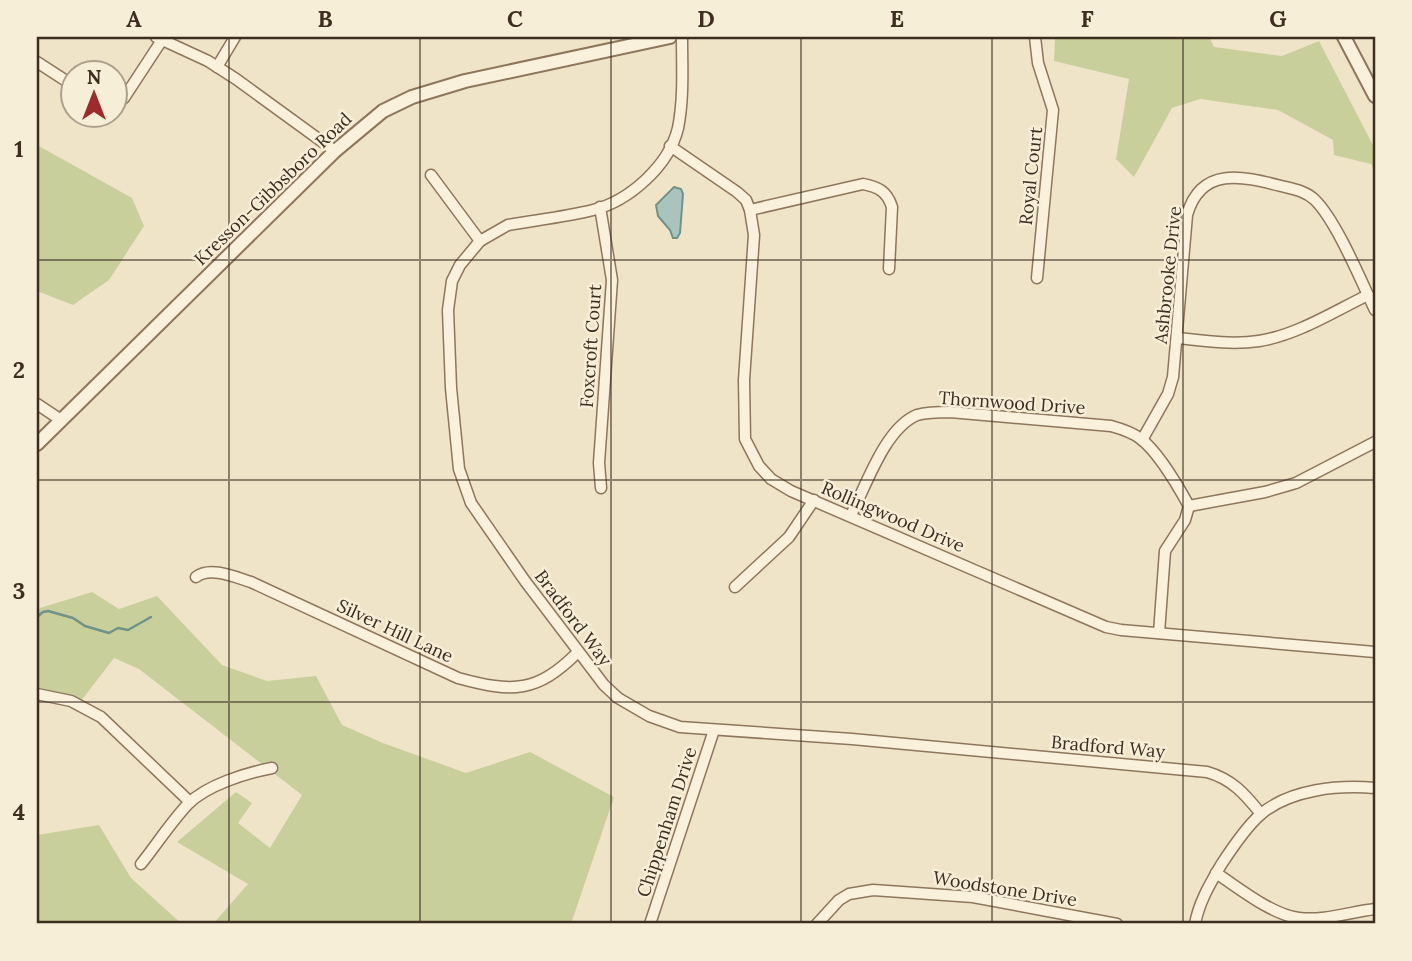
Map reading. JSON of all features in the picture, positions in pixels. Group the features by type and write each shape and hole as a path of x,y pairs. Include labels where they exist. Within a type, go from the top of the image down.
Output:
{"street":[{"path":"217,67 235,37"},
{"name":"Kresson-Gibbsboro Road","path":"37,444 335,151 376,117 412,97 465,81 670,37"},
{"name":"Bradford Way","path":"682,37 681,99 677,130 670,146 646,180 600,207 508,225 480,241 460,265 452,281 448,310 451,388 459,470 471,503 578,652 604,685 631,706 649,716 680,727 852,739 1207,772 1233,783 1245,792 1261,814"},
{"name":"Royal Court","path":"1035,37 1038,63 1053,110 1037,278"},
{"path":"1344,37 1375,96"},
{"path":"130,88 159,39 217,67 335,151"},
{"path":"37,62 60,77"},
{"path":"670,146 737,192 746,200 750,210 863,184 874,186 889,197 892,207 890,269"},
{"path":"431,175 480,241"},
{"name":"Ashbrooke Drive","path":"1143,440 1168,394 1178,338 1187,215 1194,195 1202,188 1225,178 1246,177 1307,193 1325,212 1375,310"},
{"name":"Foxcroft Court","path":"600,207 612,280 599,463 601,488"},
{"name":"Rollingwood Drive","path":"750,210 754,235 744,380 745,439 759,466 771,479 791,491 1106,627 1375,652"},
{"path":"1178,338 1242,342 1266,340 1299,329 1368,295"},
{"path":"37,404 61,420"},
{"name":"Thornwood Drive","path":"851,515 891,436 908,420 918,415 950,412 1111,426 1127,431 1143,440 1174,480 1189,506"},
{"path":"1159,633 1165,551 1185,520 1189,506 1265,492 1296,483 1375,442"},
{"path":"735,587 789,537 814,500"},
{"name":"Silver Hill Lane","path":"196,577 200,573 210,573 251,582 458,678 492,687 510,687 542,681 559,671 578,652"},
{"path":"37,694 71,701 101,717 190,802"},
{"name":"Chippenham Drive","path":"650,924 714,730"},
{"path":"141,864 190,802 223,782 272,768"},
{"path":"1195,924 1208,885 1238,841 1261,814 1290,798 1314,791 1351,786 1375,788"},
{"path":"1216,873 1277,911 1297,918 1334,916 1375,909"},
{"name":"Woodstone Drive","path":"817,924 839,900 849,894 873,890 973,897 1117,924"}],"green space":[{"path":"1055,37 1209,37 1214,47 1282,56 1319,41 1375,149 1375,171 1371,164 1334,155 1333,140 1278,110 1200,99 1172,108 1134,177 1116,159 1129,79 1054,61"},
{"path":"37,145 132,198 144,226 109,280 73,305 37,291"},
{"path":"92,592 119,609 157,596 222,665 267,681 316,676 342,725 383,743 466,773 530,752 614,797 571,924 213,924 248,884 177,842 236,792 252,803 238,823 270,848 302,795 139,669 114,658 81,701 37,687 37,612 40,608"},
{"path":"99,825 131,878 182,924 37,924 37,835"}],"water":[{"path":"674,187 681,189 683,194 680,233 677,238 673,238 658,216 656,205"}],"waterway":[{"path":"37,617 48,611 109,633 118,628 128,630 151,617"}]}
